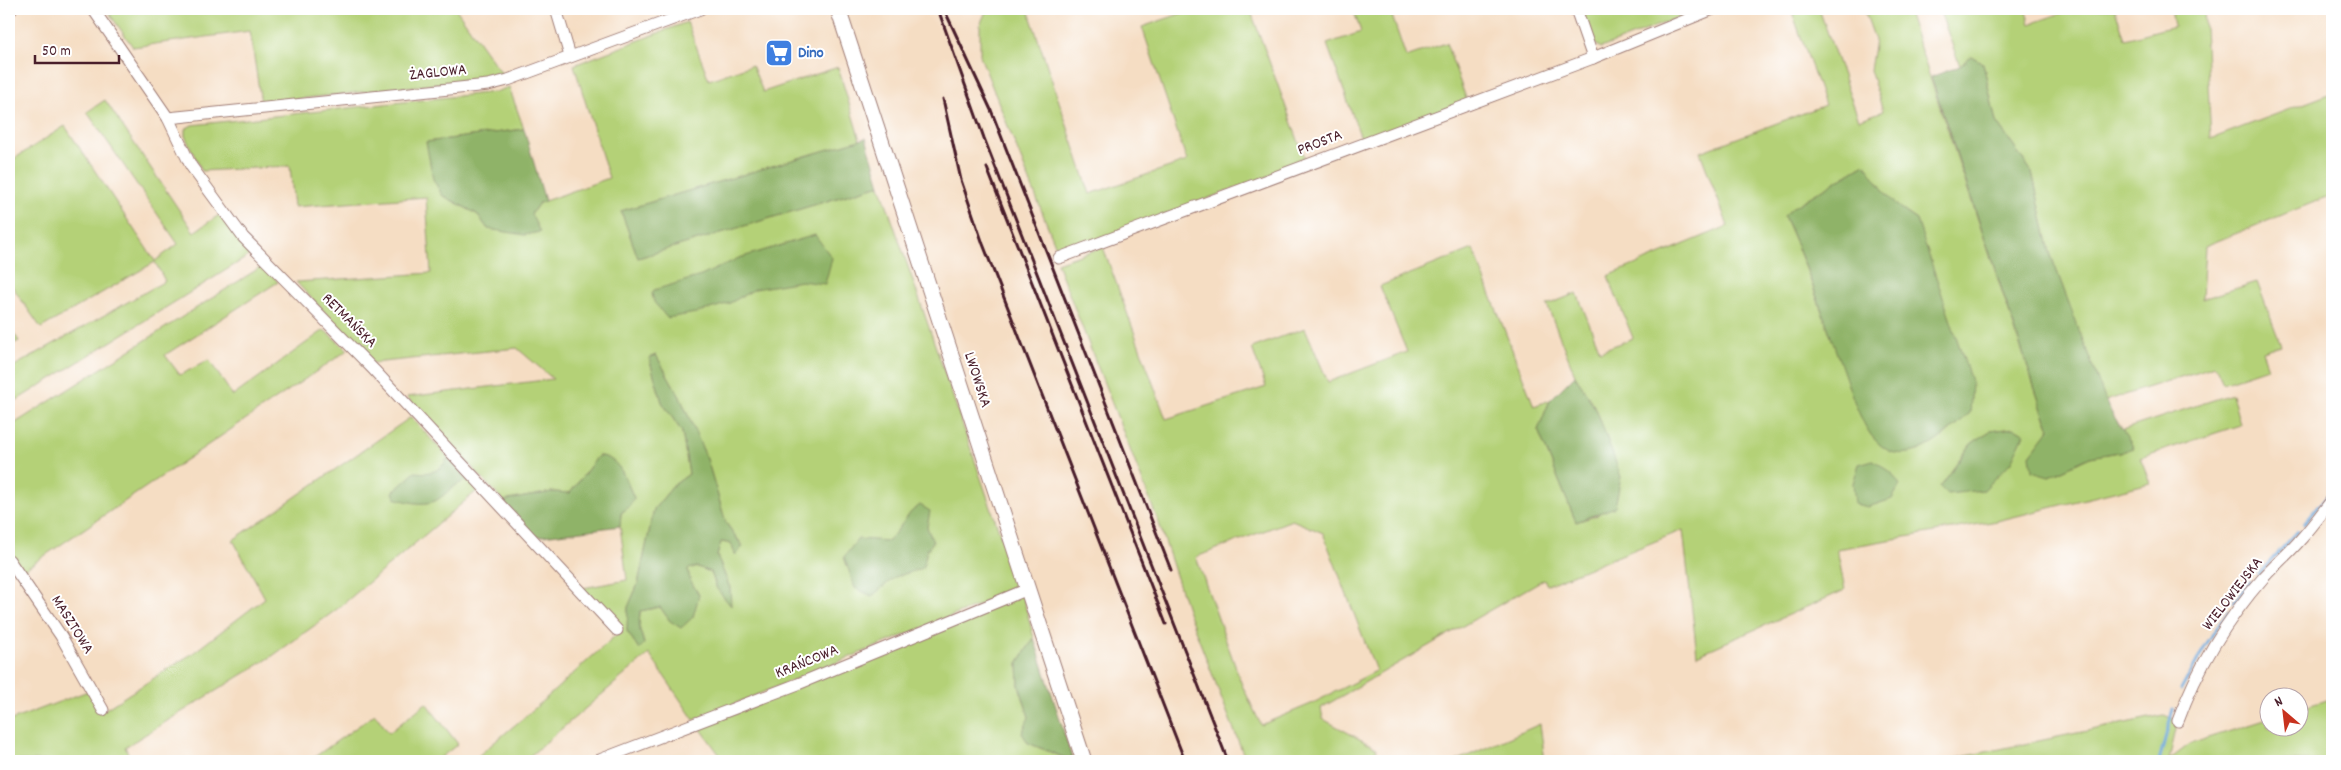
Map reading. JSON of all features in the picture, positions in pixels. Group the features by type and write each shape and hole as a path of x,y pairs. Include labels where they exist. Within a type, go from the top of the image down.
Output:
{"main road":[{"name":"LWOWSKA","path":"838,9 1084,761"}],"street":[{"name":"RETMAŃSKA","path":"93,9 168,118 191,166 243,237 374,370 617,630"},
{"path":"556,9 570,56"},
{"name":"ŻAGLOWA","path":"168,118 488,85 508,80 700,9"},
{"path":"1576,9 1593,58"},
{"name":"PROSTA","path":"1059,258 1593,58 1713,9"},
{"name":"WIELOWIEJSKA","path":"2178,721 2193,684 2224,630 2263,578 2302,539 2332,500"},
{"name":"MASZTOWA","path":"9,560 61,636 104,710"},
{"name":"KRAŃCOWA","path":"597,761 798,684 1028,589"}],"green space":[{"path":"106,9 456,9 502,74 489,78 261,103 250,31 133,47"},
{"path":"987,9 1028,9 1090,194 1187,161 1142,27 1194,9 1250,9 1306,162 1066,251 1056,247 980,56 980,25"},
{"path":"1353,9 1393,9 1390,10 1406,57 1446,43 1467,101 1362,141 1327,44 1361,32"},
{"path":"1582,9 1700,9 1601,48 1593,42"},
{"path":"1791,9 1819,9 1859,120 1883,111 1870,70 1875,40 1864,9 1907,9 2050,429 2030,455 2049,476 2090,457 2125,451 2133,447 2122,430 2232,394 2240,425 2140,458 2150,483 1997,521 1837,549 1845,590 1697,655 1683,530 1547,585 1544,579 1321,708 1323,719 1376,748 1379,761 1246,761 1187,609 1160,526 1057,263 1103,247 1166,419 1266,387 1252,348 1305,328 1328,382 1407,352 1380,286 1473,249 1534,406 1550,400 1538,430 1576,522 1598,515 1597,411 1575,375 1547,305 1577,293 1600,351 1633,338 1608,276 1728,226 1700,152 1825,105","holes":["1865,164 1883,193 1898,207 1917,220 1970,413 1945,435 1918,451 1871,435 1784,216 1795,206","2014,428 1940,487 1971,444 1990,431","1292,520 1323,533 1376,671 1311,704 1261,725 1242,685 1196,557"]},
{"path":"1939,9 2025,9 2030,24 2073,9 2115,9 2125,39 2174,26 2171,9 2204,9 2211,139 2332,93 2332,195 2205,246 2202,299 2257,282 2281,345 2262,351 2268,368 2223,383 2215,366 2105,401 2050,253 2032,172 1996,122 1983,63 1971,56 1960,66"},
{"path":"687,22 709,80 752,65 763,92 838,67 860,140 621,211 638,258 880,185 1019,589 694,720 649,654 524,761 472,761 534,709 616,635 623,632 583,588 627,580 620,526 621,513 629,507 634,498 628,484 617,465 606,457 598,456 570,493 552,492 503,501 407,397 553,379 517,348 373,363 296,282 431,273 426,197 294,207 290,166 202,171 185,136 185,129 192,125 495,92 509,87 524,129 426,142 442,195 477,214 488,229 531,214 539,203 609,178 574,65","holes":["656,355 680,397 707,459 726,523 743,546 721,542 717,556 730,588 717,589 711,572 697,567 687,569 690,580 699,595 670,621 660,607 640,611 639,627 644,643 639,649 627,631 628,608 638,584 654,509 674,485 689,474 682,432 662,402 649,358"]},
{"path":"1971,56 1983,63 1996,122 2032,172 2050,253 2108,407 2134,448 2090,457 2049,476 2032,471 2030,455 2050,428 2042,410 1931,77 1960,66"},
{"path":"105,100 194,232 219,215 252,254 9,405 9,369 165,281 155,262 41,328 9,282 9,162 65,126 155,261 178,244 87,112"},
{"path":"524,129 545,201 539,203 531,214 540,232 525,235 488,229 477,214 442,195 433,179 426,142"},
{"path":"866,138 880,185 638,258 621,211"},
{"path":"1865,164 1882,189 1893,201 1917,220 1972,384 1970,413 1936,441 1916,451 1906,453 1895,453 1885,449 1873,438 1861,418 1806,267 1784,216 1795,206"},
{"path":"815,235 832,258 825,284 801,281 755,289 730,303 696,313 667,318 654,302 652,294 654,290 701,276 739,258"},
{"path":"264,265 278,282 165,355 180,375 209,360 233,396 324,330 348,350 22,571 9,553 9,427"},
{"path":"9,326 19,341 9,346"},
{"path":"656,355 680,397 707,459 726,523 743,547 735,555 731,543 721,542 717,556 730,588 731,606 717,589 711,572 697,567 688,569 690,580 699,595 693,617 681,628 670,621 660,607 640,611 639,627 644,644 639,649 627,631 628,607 638,584 654,509 674,485 689,474 682,432 662,402 649,358"},
{"path":"1575,375 1597,411 1621,477 1615,507 1576,522 1538,430 1550,400"},
{"path":"411,417 478,490 336,610 271,657 125,747 131,759 126,761 9,761 9,721 88,691 104,710 193,653 265,598 233,540"},
{"path":"2014,428 2025,433 2011,462 1984,490 1947,494 1940,487 1971,444 1990,431"},
{"path":"598,456 606,457 617,465 625,477 634,498 629,507 621,513 620,526 535,537 503,501 552,492 570,493"},
{"path":"448,457 469,480 458,484 435,501 415,503 395,498 393,492 415,472 426,473 434,471 442,466"},
{"path":"1873,460 1891,472 1900,485 1892,499 1868,507 1855,504 1853,483 1859,464"},
{"path":"920,505 930,511 927,527 933,542 927,550 923,568 895,577 872,596 855,588 844,557 858,539 889,541 911,512"},
{"path":"1022,594 1034,638 1018,663 1019,685 1029,717 1028,743 1072,761 724,761 698,725"},
{"path":"1034,638 1073,761 1028,743 1022,733 1029,717 1019,685 1018,663"},
{"path":"2332,698 2332,761 1942,761 2164,715 2178,721 2169,760 2190,744 2258,722 2258,738 2308,738 2308,706"},
{"path":"426,703 458,744 436,761 309,761 375,714 389,733"},
{"path":"1540,724 1545,761 1456,761"}],"waterway":[{"path":"2304,523 2332,490"},
{"path":"2258,575 2298,531"},
{"path":"2234,602 2250,582"},
{"path":"2181,690 2207,643 2228,611"},
{"path":"2159,761 2173,709"}],"railway":[{"path":"938,9 984,138 1228,761"},
{"path":"944,9 991,110 1171,570"},
{"path":"943,99 961,180 983,244 1185,761"},
{"path":"987,168 1166,624"}],"place":[{"name":"Dino","path":"779,53"}]}
